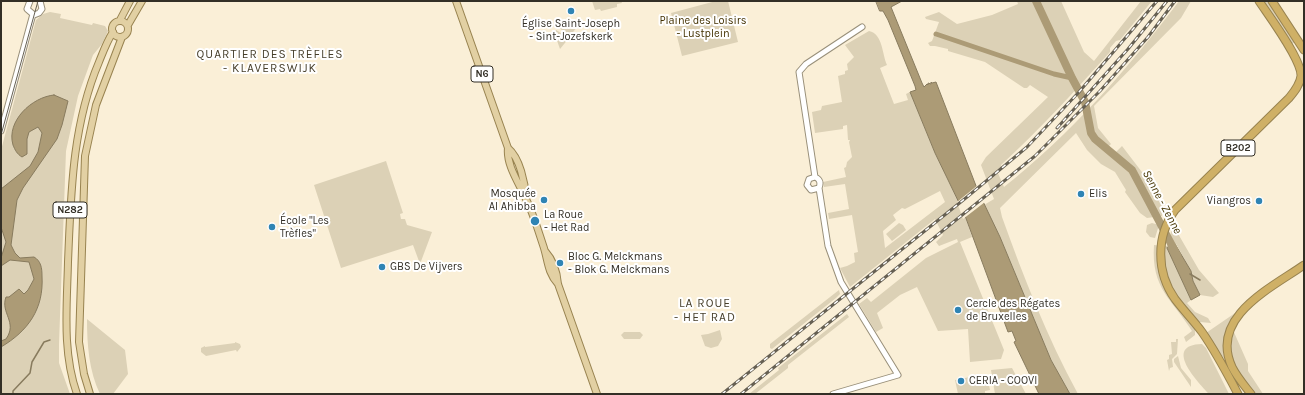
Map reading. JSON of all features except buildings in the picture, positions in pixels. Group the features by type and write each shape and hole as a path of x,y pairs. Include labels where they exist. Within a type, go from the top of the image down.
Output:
{"highway":[{"name":"B202","path":"1238,394 1212,347 1169,289 1162,268 1161,242 1164,229 1175,210 1289,98 1297,87 1301,76 1295,56 1259,1"},
{"path":"1272,1 1304,50"},
{"path":"1251,394 1232,366 1228,348 1229,331 1233,322 1253,300 1304,265"}],"main road":[{"name":"N282","path":"77,394 69,366 67,342 71,175 79,127 87,92 109,38 113,32 113,25 120,20 130,1"},
{"name":"N282","path":"90,394 84,374 79,342 83,178 87,142 96,105 122,37 128,32 128,25 142,1"},
{"name":"N6","path":"456,1 508,148 513,152 526,187 526,198 546,251 546,260 550,274 558,284 597,394"},
{"path":"120,20 124,21 128,25"},
{"path":"113,32 122,37"}],"street":[{"path":"30,1 27,9 33,14 39,13 42,9 40,1"},
{"path":"1,130 33,14"},
{"path":"833,394 898,375 841,282 828,246 819,188 820,182 815,177 799,72 806,64 862,27"},
{"path":"815,177 809,179 807,185 811,190 819,188"}],"green space":[{"path":"592,1 621,1 622,3 617,4 617,7 601,11 600,9 595,10"},
{"name":"Plaine des Loisirs - Lustplein","path":"716,1 728,1 738,42 682,56 671,13"},
{"path":"1017,1 1061,1 1084,52 1094,61 1141,1 1152,1 1120,40 1116,41 1110,48 1110,52 1084,81 1001,165 1001,168 997,171 1004,187 1029,167 1097,100 1139,52 1179,1 1191,1 1181,18 1094,106 1098,128 1111,144 1107,148 1115,153 1122,146 1145,176 1164,208 1162,210 1162,216 1147,218 1140,213 1125,192 1126,190 1115,172 1101,164 1087,150 1076,133 1000,208 1010,240 1037,307 1056,351 1078,394 1070,394 1051,360 1000,237 984,205 994,199 981,165 986,157 1048,97 1030,85 1027,88 1024,88 985,62 948,51 948,49 930,46 928,43 932,41 939,22 926,19 925,17 939,12 957,24 992,15 1018,4"},
{"path":"1263,1 1268,1 1295,40 1294,43 1290,44"},
{"path":"50,12 61,14 60,18 92,25 93,23 105,26 108,31 102,44 93,55 78,96 66,151 59,363 70,394 1,394 1,150 36,20 43,14"},
{"path":"577,24 577,27 570,36 559,28"},
{"path":"556,30 569,38 560,49 554,32"},
{"path":"869,31 874,33 880,40 887,65 880,68 894,104 908,100 906,94 910,92 935,153 964,213 972,237 960,242 1004,350 1001,359 970,362 968,329 938,331 917,287 900,295 877,313 883,328 876,332 859,304 867,298 871,302 926,258 958,242 957,239 939,246 936,242 943,235 935,219 850,287 840,268 855,262 854,253 858,252 852,215 829,219 828,213 849,209 845,184 824,187 823,182 846,177 844,168 852,157 849,142 850,140 848,140 847,125 843,126 843,129 815,133 812,112 821,110 822,106 842,102 838,76 845,74 845,71 848,70 847,64 854,57 845,45","holes":["940,191 945,202 885,248 883,231 896,220 893,215 902,208 905,209"]},
{"path":"386,161 403,213 400,214 401,219 405,219 407,225 432,232 420,264 413,245 341,268 314,185"},
{"path":"899,223 903,225 906,230 892,241 886,234"},
{"path":"1152,223 1159,225 1155,238 1150,237 1146,232 1147,225"},
{"path":"1173,225 1199,270 1219,293 1213,297 1200,295 1193,281 1191,271 1176,244 1167,248 1191,300 1187,303 1195,312 1208,318 1211,323 1200,322 1195,327 1195,335 1186,342 1184,337 1192,331 1159,283 1154,260 1154,245 1167,246"},
{"path":"839,290 840,294 836,298 772,349 770,348 770,344"},
{"path":"1238,311 1233,330 1248,364 1248,371 1263,394 1256,394 1237,371 1232,359 1225,360 1206,333"},
{"path":"847,314 849,317 788,365 788,368 755,394 749,394 779,370 778,368"},
{"path":"87,319 125,350 128,374 113,394 100,394 96,385 89,358"},
{"path":"720,330 722,339 718,346 711,348 705,346 701,335"},
{"path":"624,332 640,332 643,335 640,339 624,339 621,335"},
{"path":"1176,339 1178,339 1177,354 1172,359 1173,367 1170,368 1169,371 1167,360 1169,359 1169,355 1172,354 1171,342 1176,342"},
{"path":"235,342 240,344 241,347 237,352 236,350 206,356 201,352 201,348 205,346"},
{"path":"1202,344 1206,348 1229,394 1209,394 1186,365 1184,357 1185,351 1190,346"},
{"path":"1178,356 1181,368 1191,380 1191,387 1174,362 1174,359"},
{"path":"1012,368 1026,394 995,394 991,370"},
{"path":"975,376 987,376 990,390 985,391 985,394 958,394 955,380"}],"shaded area":[{"path":"876,1 902,1 891,7 922,83 924,87 927,84 928,85 928,83 931,84 931,82 936,82 978,191 1000,237 1051,360 1070,394 1039,394 1014,342 1016,341 1012,331 1008,332 964,213 935,153 910,92 916,90 915,86 888,20 883,11 880,11"},
{"path":"54,95 68,101 62,125 57,139 23,188 17,200 11,245 15,253 20,258 34,257 40,263 42,288 40,299 37,309 26,326 11,341 1,347 1,341 6,339 10,328 10,322 5,308 6,297 9,297 19,289 24,294 34,279 29,262 10,260 1,266 1,258 6,242 1,227 1,189 30,166 38,152 42,133 38,127 29,132 27,139 27,154 22,157 16,152 13,145 13,127 17,119 30,105 37,100"},
{"path":"1175,244 1191,271 1193,281 1200,295 1191,300 1167,248"}],"pier":[{"path":"978,185 985,202 963,219 957,202"}],"waterway":[{"name":"Senne - Zenne","path":"1036,1 1072,78 1085,102 1091,133 1095,139 1132,170 1177,255"},
{"path":"936,34 1054,74 1072,78"},
{"path":"1190,274 1200,280"},
{"path":"13,394 13,391 30,373 32,362 44,342 50,340"}],"tram line":[{"path":"1,135 38,1"}],"railway":[{"path":"722,394 1027,147 1079,92 1157,1"},
{"path":"1057,128 1128,49 1167,1"},
{"path":"741,394 1035,156 1100,91 1148,37 1175,1"}],"place":[{"name":"Église Saint-Joseph - Sint-Jozefskerk","path":"571,11"},
{"name":"Elis","path":"1081,194"},
{"name":"Mosquée Al Ahibba","path":"544,200"},
{"name":"Viangros","path":"1259,201"},
{"name":"La Roue - Het Rad","path":"535,221"},
{"name":"École \"Les Trèfles\"","path":"272,227"},
{"name":"Bloc G. Melckmans - Blok G. Melckmans","path":"560,263"},
{"name":"GBS De Vijvers","path":"382,267"},
{"name":"Cercle des Régates de Bruxelles","path":"958,310"},
{"name":"CERIA - COOVI","path":"961,381"}],"district":[{"name":"QUARTIER DES TRÈFLES - KLAVERSWIJK","path":"270,62"},
{"name":"LA ROUE - HET RAD","path":"705,311"}]}
